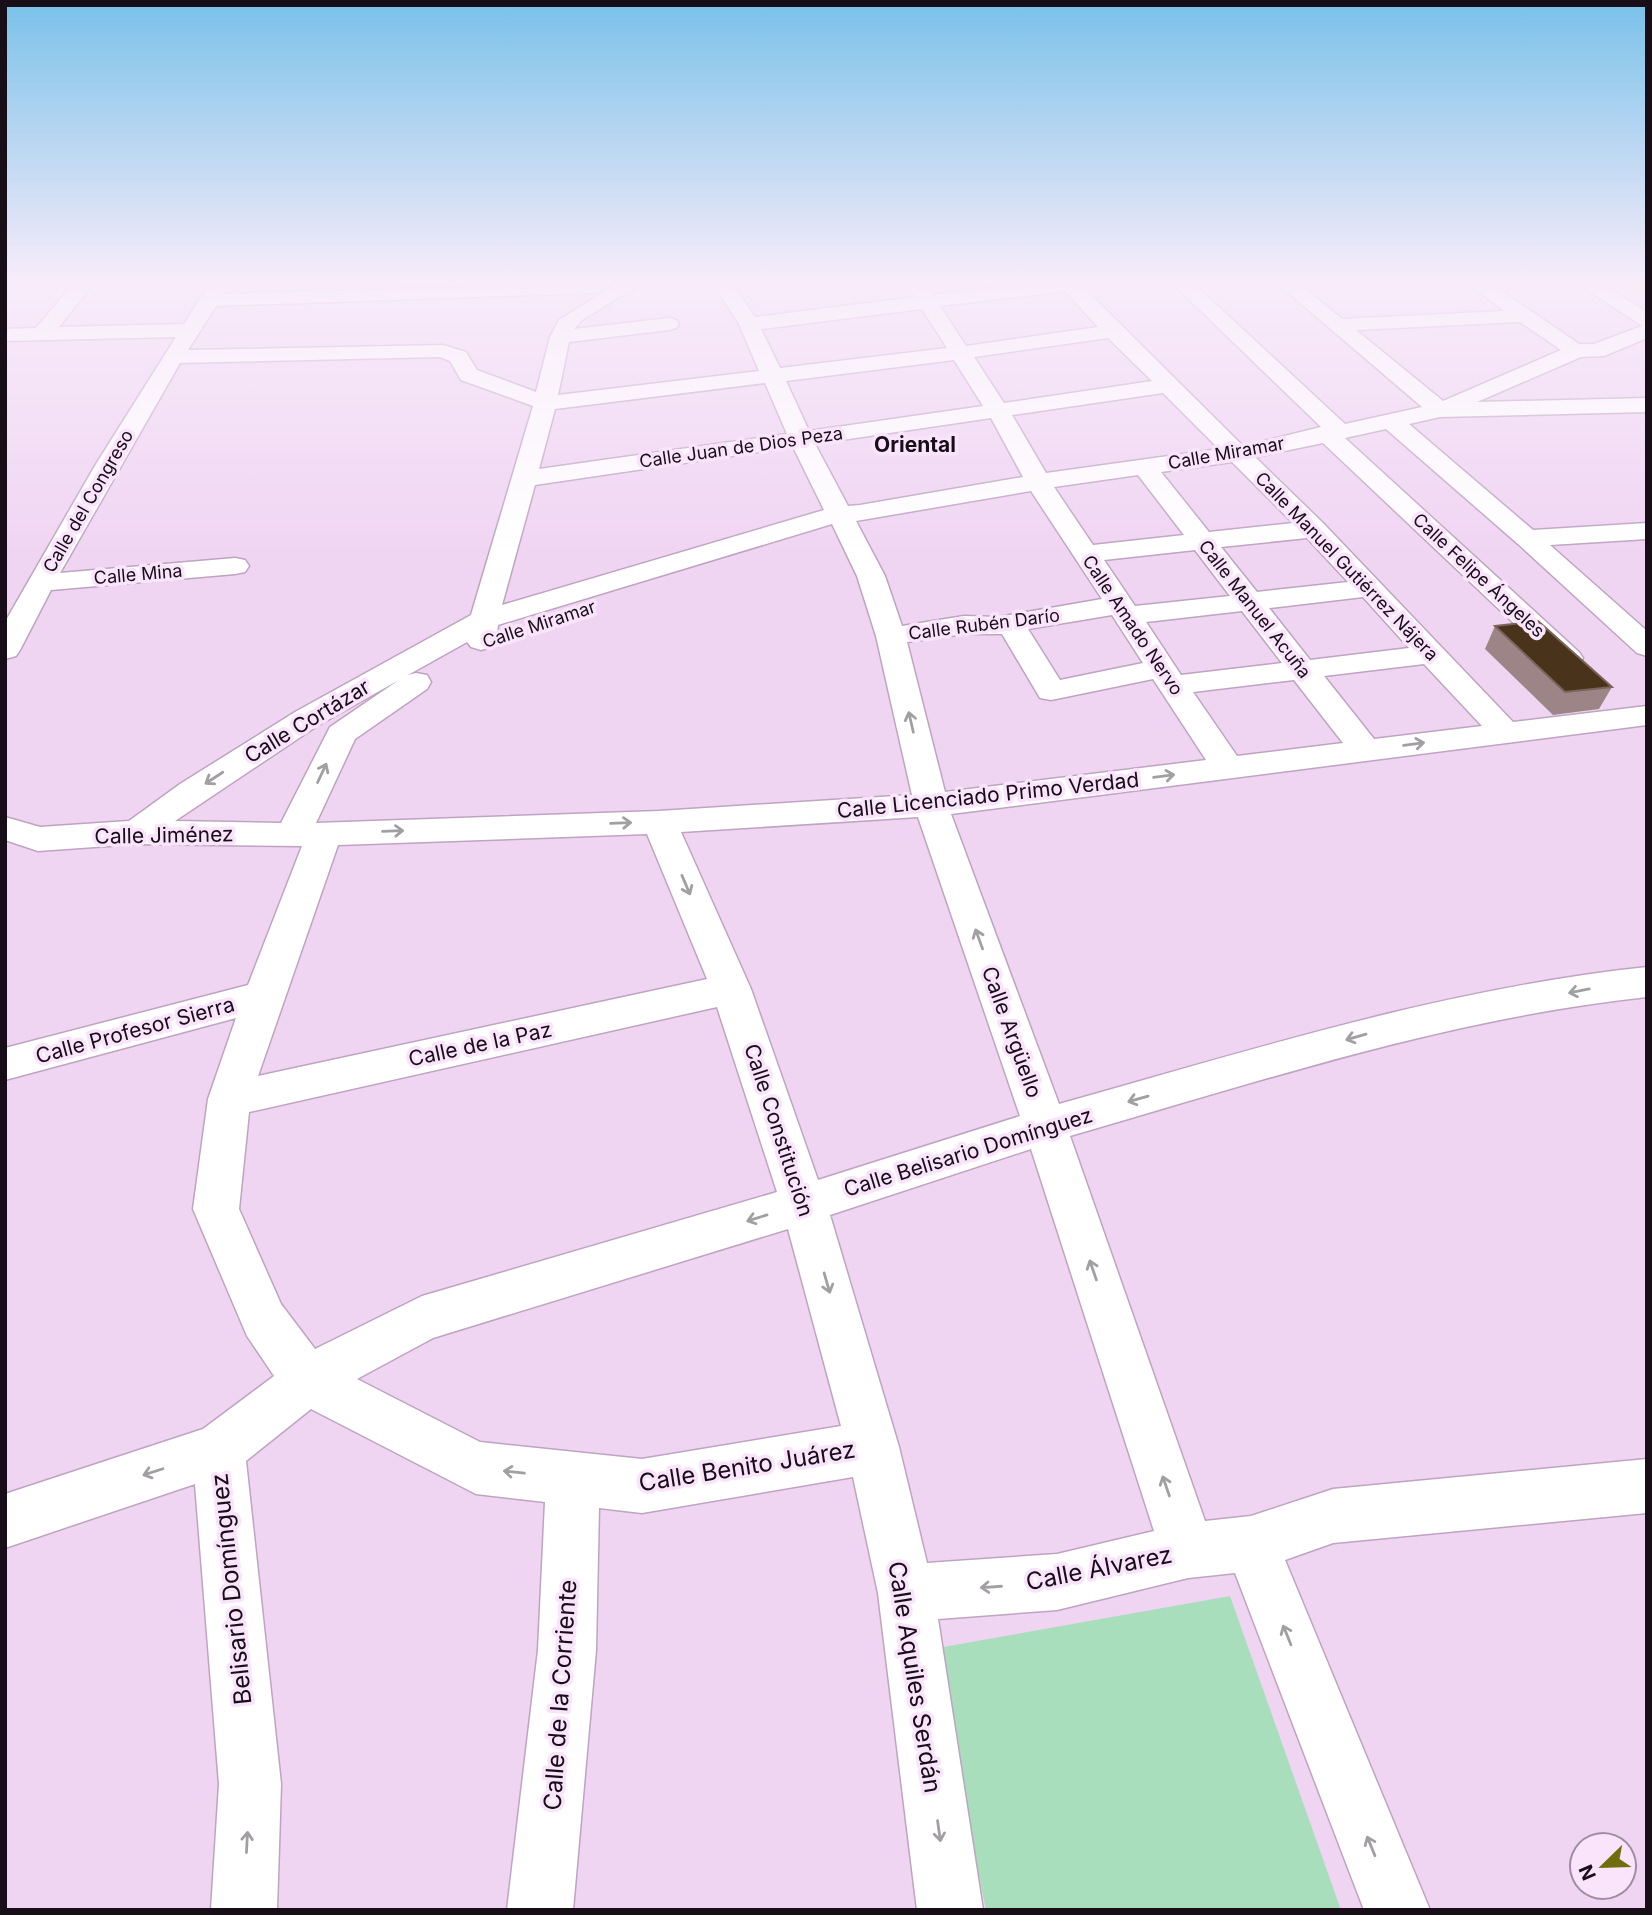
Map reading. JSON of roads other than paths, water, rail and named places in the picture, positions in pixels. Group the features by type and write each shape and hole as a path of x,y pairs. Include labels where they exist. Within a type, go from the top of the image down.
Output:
{"street":[{"name":"Calle del Congreso","path":"5,650 38,587 164,372"},
{"path":"477,372 545,403 803,372"},
{"path":"482,631 552,372"},
{"name":"Calle Argüello","path":"772,372 800,438 848,516 872,576 891,636 931,805 1045,1126 1188,1550"},
{"name":"Calle Amado Nervo","path":"973,372 1038,482 1228,768"},
{"name":"Calle Manuel Gutiérrez Nájera","path":"1154,372 1314,529 1504,731"},
{"name":"Calle Felipe Ángeles","path":"1271,372 1591,679"},
{"path":"1394,372 1440,410 1647,405"},
{"name":"Calle Miramar","path":"308,1381 264,1320 216,1209 229,1100 264,996 309,834 341,734 440,665 482,631 706,573 848,516 1038,482 1238,454 1440,410 1530,372"},
{"path":"1558,372 1637,427"},
{"name":"Calle Juan de Dios Peza","path":"522,479 1167,386"},
{"path":"1390,419 1647,647"},
{"name":"Calle Manuel Acuña","path":"1145,468 1366,751"},
{"path":"1086,554 1314,529"},
{"path":"1527,538 1647,531"},
{"name":"Calle Mina","path":"5,595 38,587 235,566"},
{"name":"Calle Rubén Darío","path":"891,636 964,625 1010,624 1122,610 1250,603 1368,588"},
{"path":"1010,624 1051,691 1168,677 1303,670 1432,654"},
{"name":"Calle Cortázar","path":"137,832 192,792 306,719 482,631"},
{"name":"Calle Licenciado Primo Verdad","path":"309,834 659,822 931,805 1634,715"},
{"name":"Calle Constitución","path":"659,822 731,989 804,1204 873,1447"},
{"name":"Calle Jiménez","path":"5,828 38,839 137,832 309,834"},
{"name":"Calle Belisario Domínguez","path":"218,1450 308,1381 347,1357 422,1319 804,1204 1045,1126 1368,1033 1591,989 1647,982"},
{"name":"Calle de la Paz","path":"229,1100 731,989"},
{"name":"Calle Profesor Sierra","path":"5,1064 264,996"},
{"name":"Calle Benito Juárez","path":"308,1381 476,1468 642,1486 873,1447"},
{"name":"Calle Aquiles Serdán","path":"873,1447 906,1593 950,1910"},
{"name":"Belisario Domínguez","path":"5,1521 218,1450 250,1784 244,1910"},
{"name":"Calle de la Corriente","path":"540,1910 567,1650 573,1479"},
{"name":"Calle Álvarez","path":"906,1593 1057,1582 1188,1550 1251,1544 1333,1516 1647,1486"},
{"path":"1251,1544 1397,1910"}],"district":[{"name":"Oriental","path":"915,444"}]}
